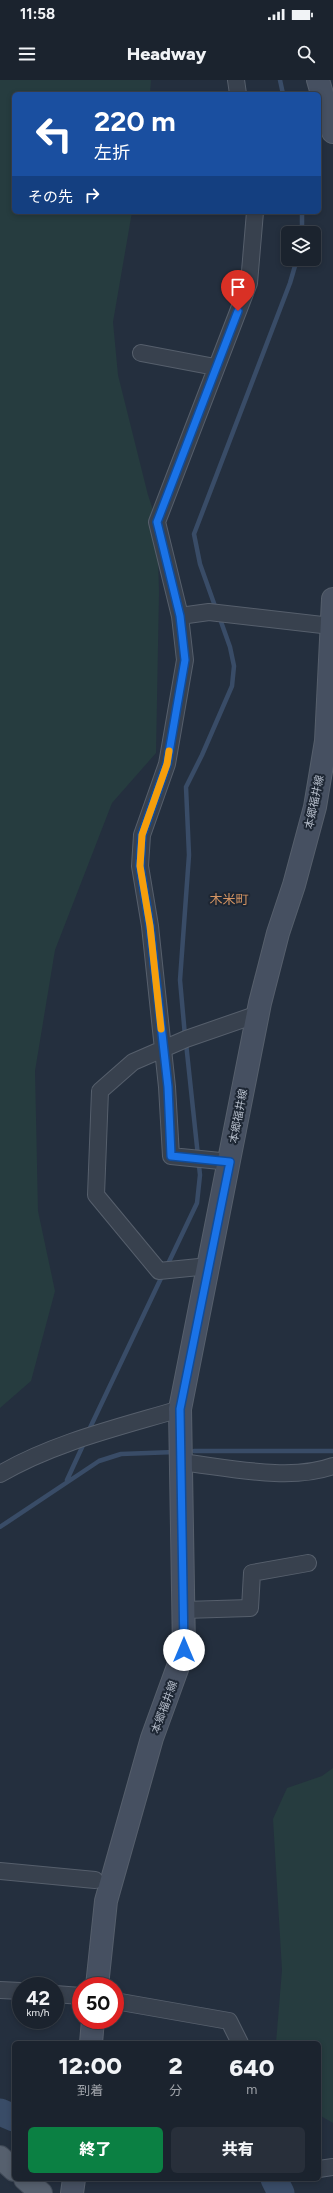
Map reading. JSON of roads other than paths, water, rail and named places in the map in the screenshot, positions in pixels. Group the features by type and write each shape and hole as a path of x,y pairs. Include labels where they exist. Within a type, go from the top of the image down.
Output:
{"main road":[{"path":"318,80 333,132"},
{"name":"本郷福井線","path":"98,1977 106,1901 152,1738 184,1650 184,1513 180,1462 180,1409 230,1162 258,1014 278,933 294,885 315,807 326,741 333,598"},
{"path":"91,2041 92,2029"},
{"path":"0,2157 12,2168"},
{"path":"27,2181 41,2193"},
{"path":"72,2193 74,2181"}],"street":[{"path":"236,80 238,92"},
{"path":"230,1162 171,1156 168,1087 162,1049 150,926 140,866 142,835 167,764 185,660 180,616 157,522 215,367 249,283 255,214"},
{"path":"141,353 215,367"},
{"path":"180,616 209,612 331,626"},
{"path":"209,1266 159,1271 96,1195 100,1091 133,1062 162,1049 258,1014"},
{"path":"0,1474 16,1465 62,1445 180,1409"},
{"path":"180,1462 283,1473 318,1471 333,1466"},
{"path":"184,1610 250,1608 252,1573 308,1563"},
{"path":"0,1871 95,1880"},
{"path":"0,1990 12,1991"},
{"path":"124,2003 229,2021 239,2041"},
{"path":"321,2169 333,2166"}],"waterway":[{"path":"280,80 283,92"},
{"path":"302,214 302,226"},
{"path":"216,609 200,564 194,534 290,283 295,266"},
{"path":"185,1036 180,980 189,855 186,787 202,755 232,686 234,666 230,647 219,616"},
{"path":"166,1268 197,1203 200,1175 186,1043"},
{"path":"88,1432 163,1274"},
{"path":"67,1480 84,1443"},
{"path":"194,1451 333,1451"},
{"path":"0,1527 99,1461 121,1454 175,1452"},
{"path":"0,2112 12,2117"},
{"path":"275,2181 281,2193"}],"district":[{"name":"木米町","path":"229,899"}]}
